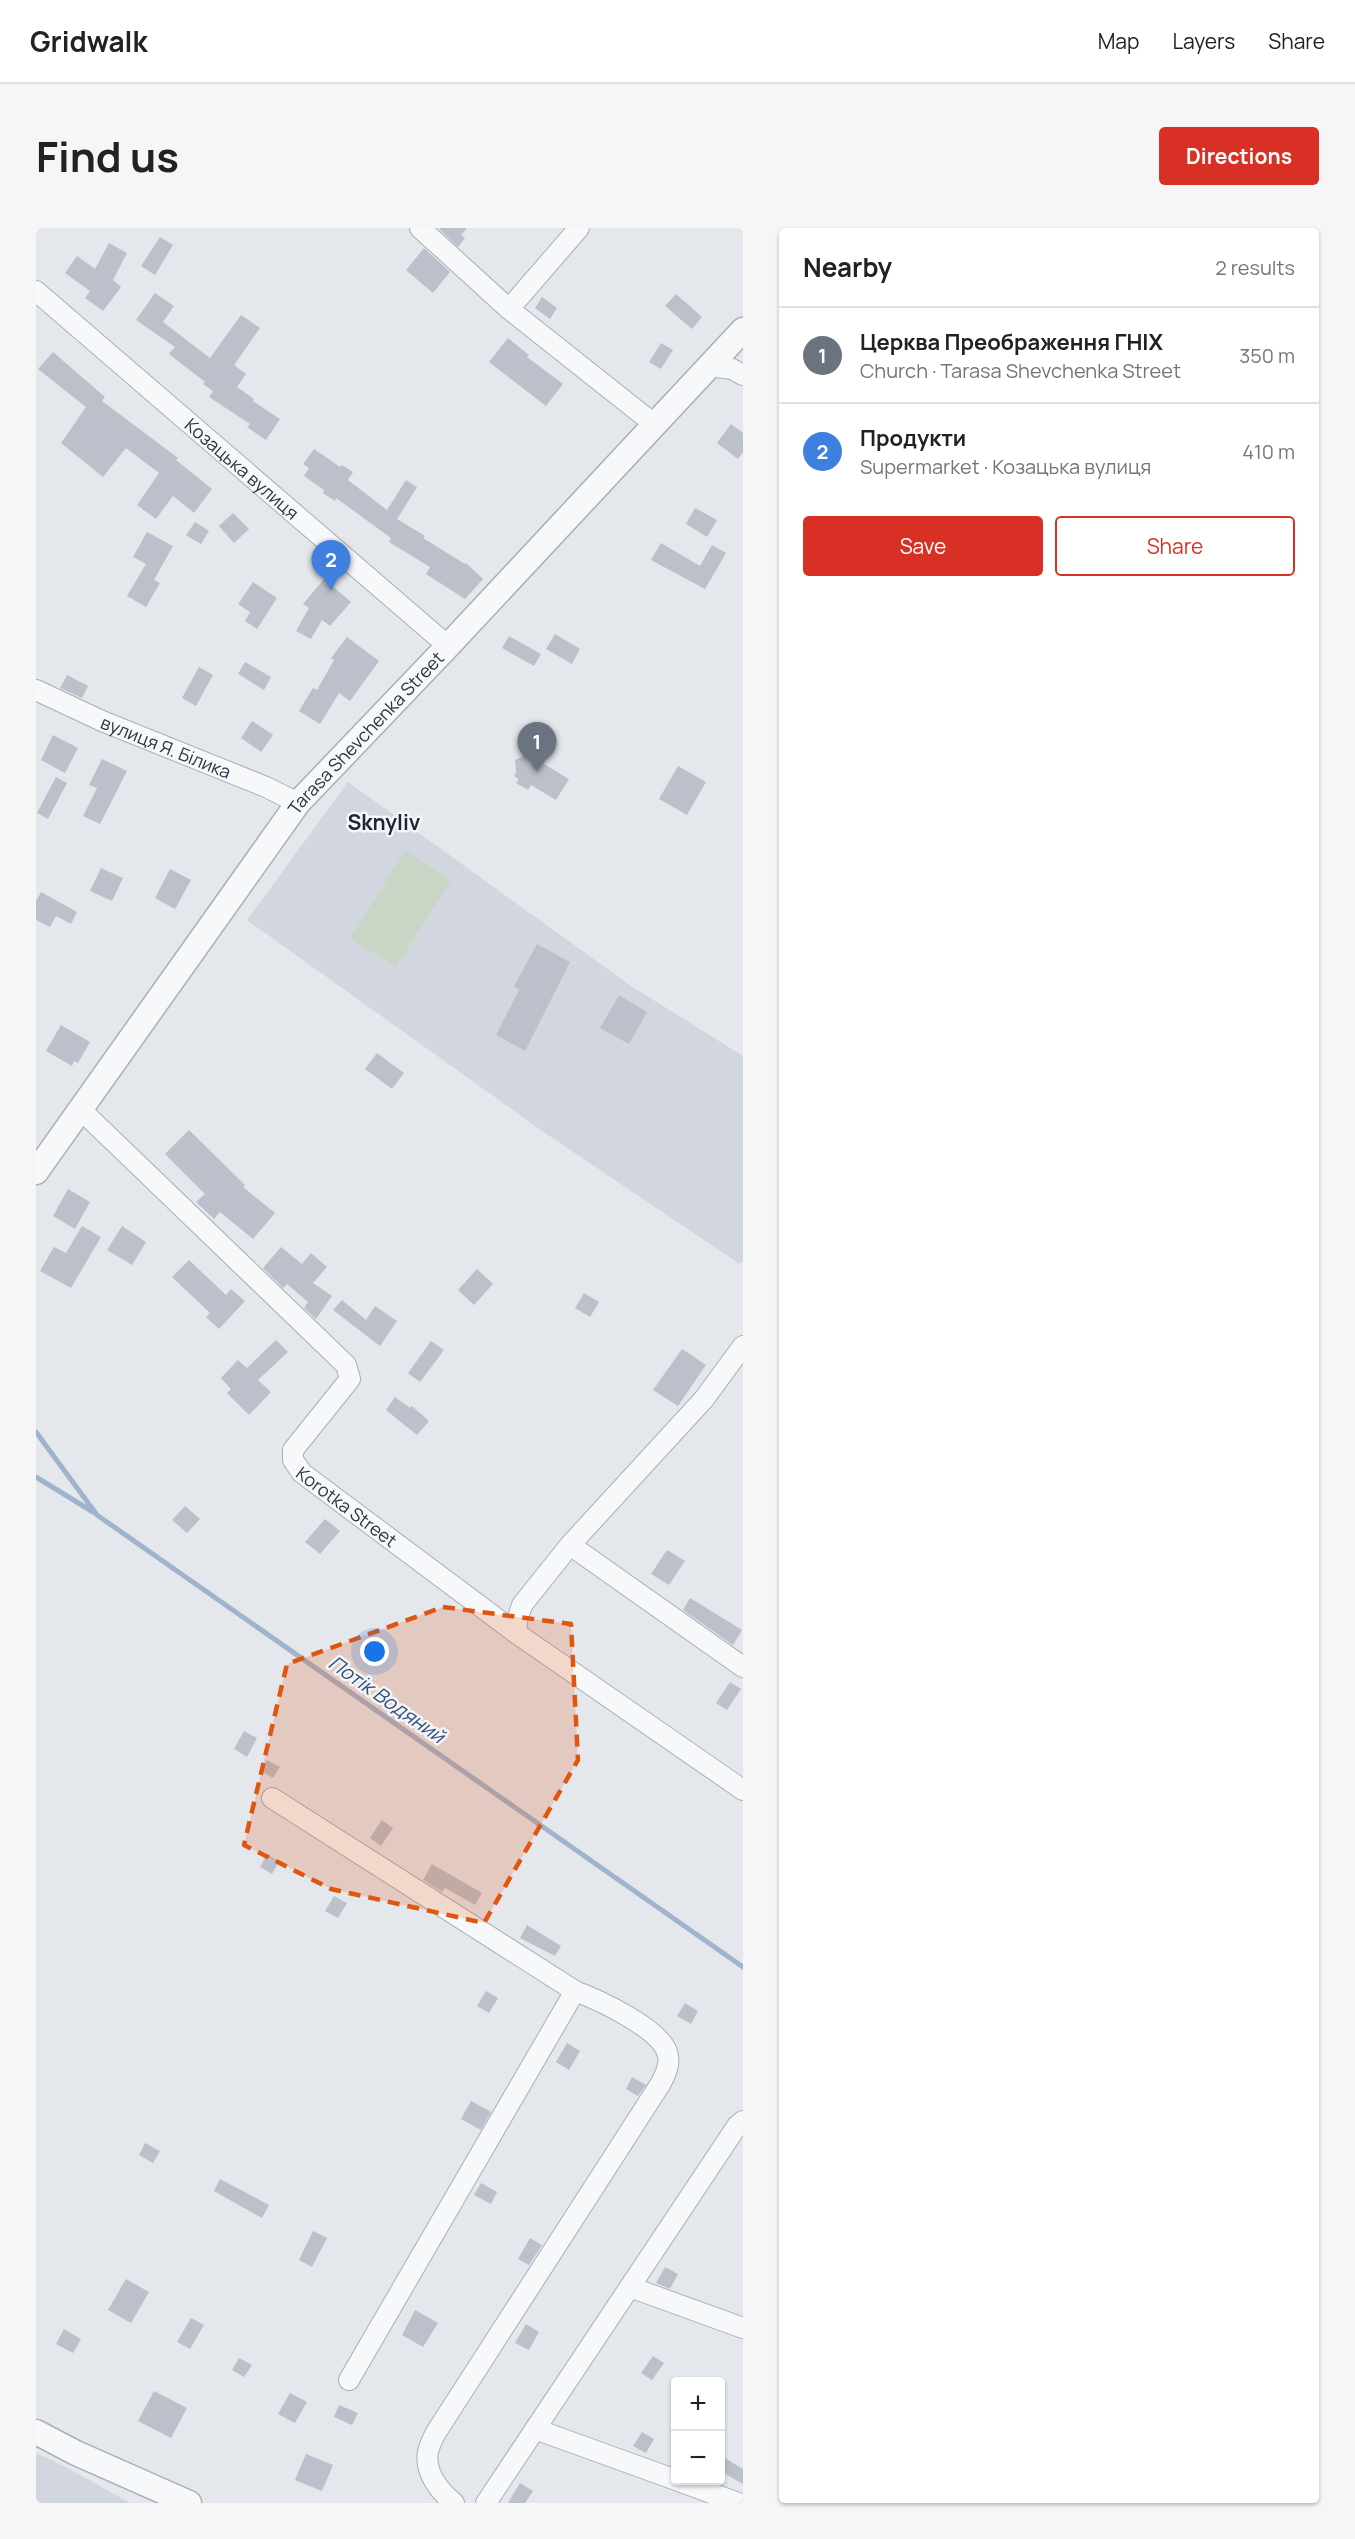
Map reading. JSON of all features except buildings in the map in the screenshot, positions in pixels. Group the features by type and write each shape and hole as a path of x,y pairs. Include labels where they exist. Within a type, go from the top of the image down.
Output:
{"street":[{"path":"420,228 509,309 654,424"},
{"path":"509,309 579,228"},
{"name":"Козацька вулиця","path":"36,291 448,646"},
{"name":"Tarasa Shevchenka Street","path":"36,1172 298,803 743,330"},
{"path":"709,366 732,369 743,375"},
{"name":"вулиця Я. Білика","path":"36,690 102,721 266,787 298,803"},
{"name":"Korotka Street","path":"80,1108 346,1365 350,1379 293,1450 293,1460 302,1473 516,1633 743,1790"},
{"path":"516,1633 522,1605 570,1545 691,1414 743,1346"},
{"path":"570,1545 743,1667"},
{"path":"272,1798 575,1991 610,2005 662,2041 668,2054 668,2069 435,2434 428,2452 428,2465 441,2493 454,2503"},
{"path":"349,2380 575,1991"},
{"path":"486,2503 737,2126 743,2121"},
{"path":"630,2287 743,2328"},
{"path":"535,2429 671,2478"},
{"path":"36,2432 76,2453 189,2503"},
{"path":"689,2485 738,2503"}],"highlighted area":[{"path":"443,1607 571,1624 578,1760 484,1923 331,1889 244,1845 287,1664"}],"shaded area":[{"path":"348,782 631,986 743,1056 743,1260 740,1264 548,1135 247,920"},
{"path":"36,2453 64,2466 130,2503 36,2503"}],"green space":[{"path":"405,851 451,880 396,967 350,939"}],"waterway":[{"name":"Потік Водяний","path":"36,1432 97,1515 743,1967"},
{"path":"36,1477 93,1512"}],"place":[{"name":"Продукти","path":"331,590"},
{"name":"Церква Преображення ГНІХ","path":"537,772"}],"district":[{"name":"Sknyliv","path":"384,822"}]}
